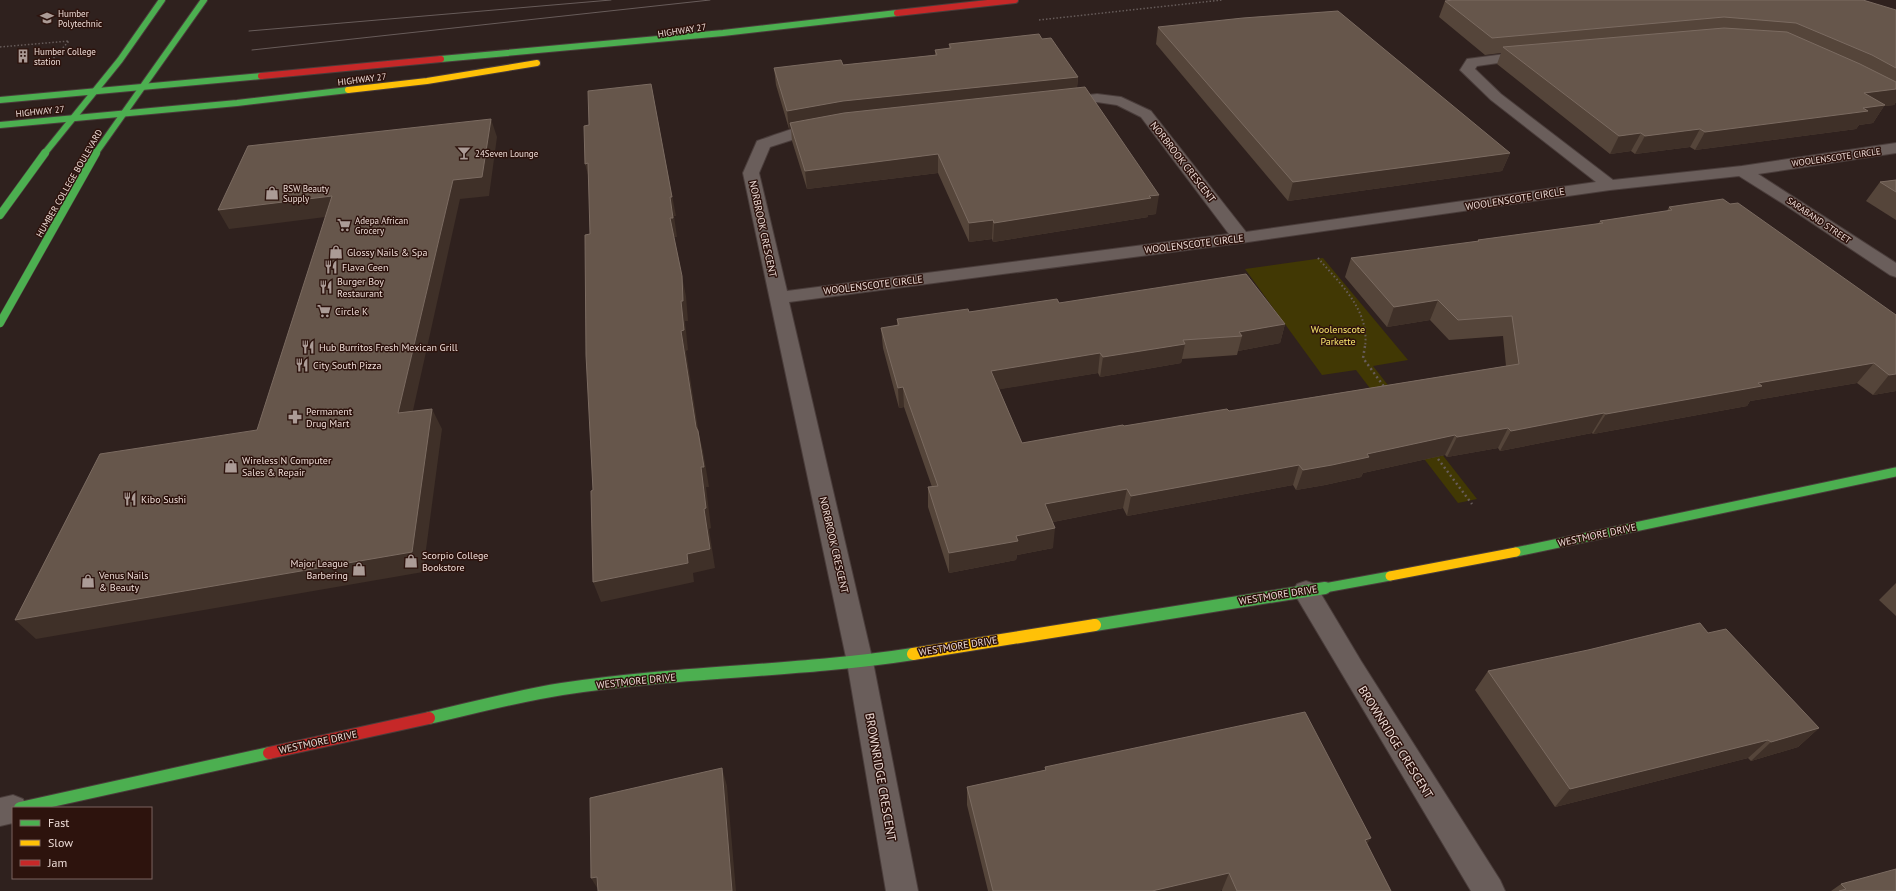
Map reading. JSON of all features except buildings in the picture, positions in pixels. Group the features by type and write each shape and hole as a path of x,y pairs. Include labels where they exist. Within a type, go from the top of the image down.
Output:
{"street":[{"path":"0,215 47,150 120,60 162,0"},
{"name":"HUMBER COLLEGE BOULEVARD","path":"0,323 101,144 144,86 204,0"},
{"name":"HIGHWAY 27","path":"0,100 723,33 1015,0"},
{"name":"HIGHWAY 27","path":"591,55 723,33"},
{"path":"1538,54 1472,62 1467,70 1496,97 1610,185"},
{"name":"HIGHWAY 27","path":"0,125 244,102 428,81 544,62"},
{"name":"NORBROOK CRESCENT","path":"1050,103 1097,98 1121,101 1146,114 1241,238"},
{"name":"NORBROOK CRESCENT","path":"837,126 798,133 763,144 751,173 860,662"},
{"name":"WOOLENSCOTE CIRCLE","path":"778,298 1241,238 1610,185 1742,171 1896,148"},
{"name":"SARABAND STREET","path":"1742,171 1788,199 1896,271"},
{"name":"WESTMORE DRIVE","path":"25,807 561,689 724,671 860,662 1306,591 1527,550 1896,472"},
{"name":"BROWNRIDGE CRESCENT","path":"1306,591 1352,670 1489,891"},
{"name":"BROWNRIDGE CRESCENT","path":"860,662 902,891"},
{"path":"0,812 12,810"}],"path":[{"path":"0,47 69,41 51,61"},
{"path":"1316,257 1348,295 1363,319 1367,344 1363,358 1386,389"},
{"path":"1434,453 1472,504"}],"green space":[{"name":"Woolenscote Parkette","path":"1323,258 1408,360 1373,366 1477,499 1458,503 1356,370 1322,375 1245,269"}],"tram line":[{"path":"249,31 611,0"},
{"path":"252,50 710,0"}],"traffic: fast":[{"path":"0,215 47,150 120,60 162,0"},
{"path":"0,323 101,144 204,0"},
{"path":"441,59 723,33 897,13"},
{"path":"0,100 261,76"},
{"path":"0,125 237,103 348,90"},
{"path":"1516,552 1896,472"},
{"path":"1095,625 1390,576"},
{"path":"429,718 561,689 725,671 860,662 913,654"},
{"path":"25,807 269,753"}],"traffic: slow":[{"path":"348,90 427,81 537,63"},
{"path":"1390,576 1516,552"},
{"path":"913,654 1095,625"}],"traffic: jam":[{"path":"897,13 1015,0"},
{"path":"261,76 441,59"},
{"path":"269,753 429,718"}],"place":[{"name":"Humber Polytechnic","path":"47,18"},
{"name":"Humber College station","path":"23,56"},
{"name":"24Seven Lounge","path":"464,153"},
{"name":"BSW Beauty Supply","path":"272,193"},
{"name":"Adepa African Grocery","path":"344,225"},
{"name":"Glossy Nails & Spa","path":"336,252"},
{"name":"Flava Ceen","path":"331,267"},
{"name":"Burger Boy Restaurant","path":"326,287"},
{"name":"Circle K","path":"324,311"},
{"name":"Hub Burritos Fresh Mexican Grill","path":"308,347"},
{"name":"City South Pizza","path":"302,365"},
{"name":"Permanent Drug Mart","path":"295,417"},
{"name":"Wireless N Computer Sales & Repair","path":"231,466"},
{"name":"Kibo Sushi","path":"130,499"},
{"name":"Scorpio College Bookstore","path":"411,561"},
{"name":"Major League Barbering","path":"359,569"},
{"name":"Venus Nails & Beauty","path":"88,581"}]}
